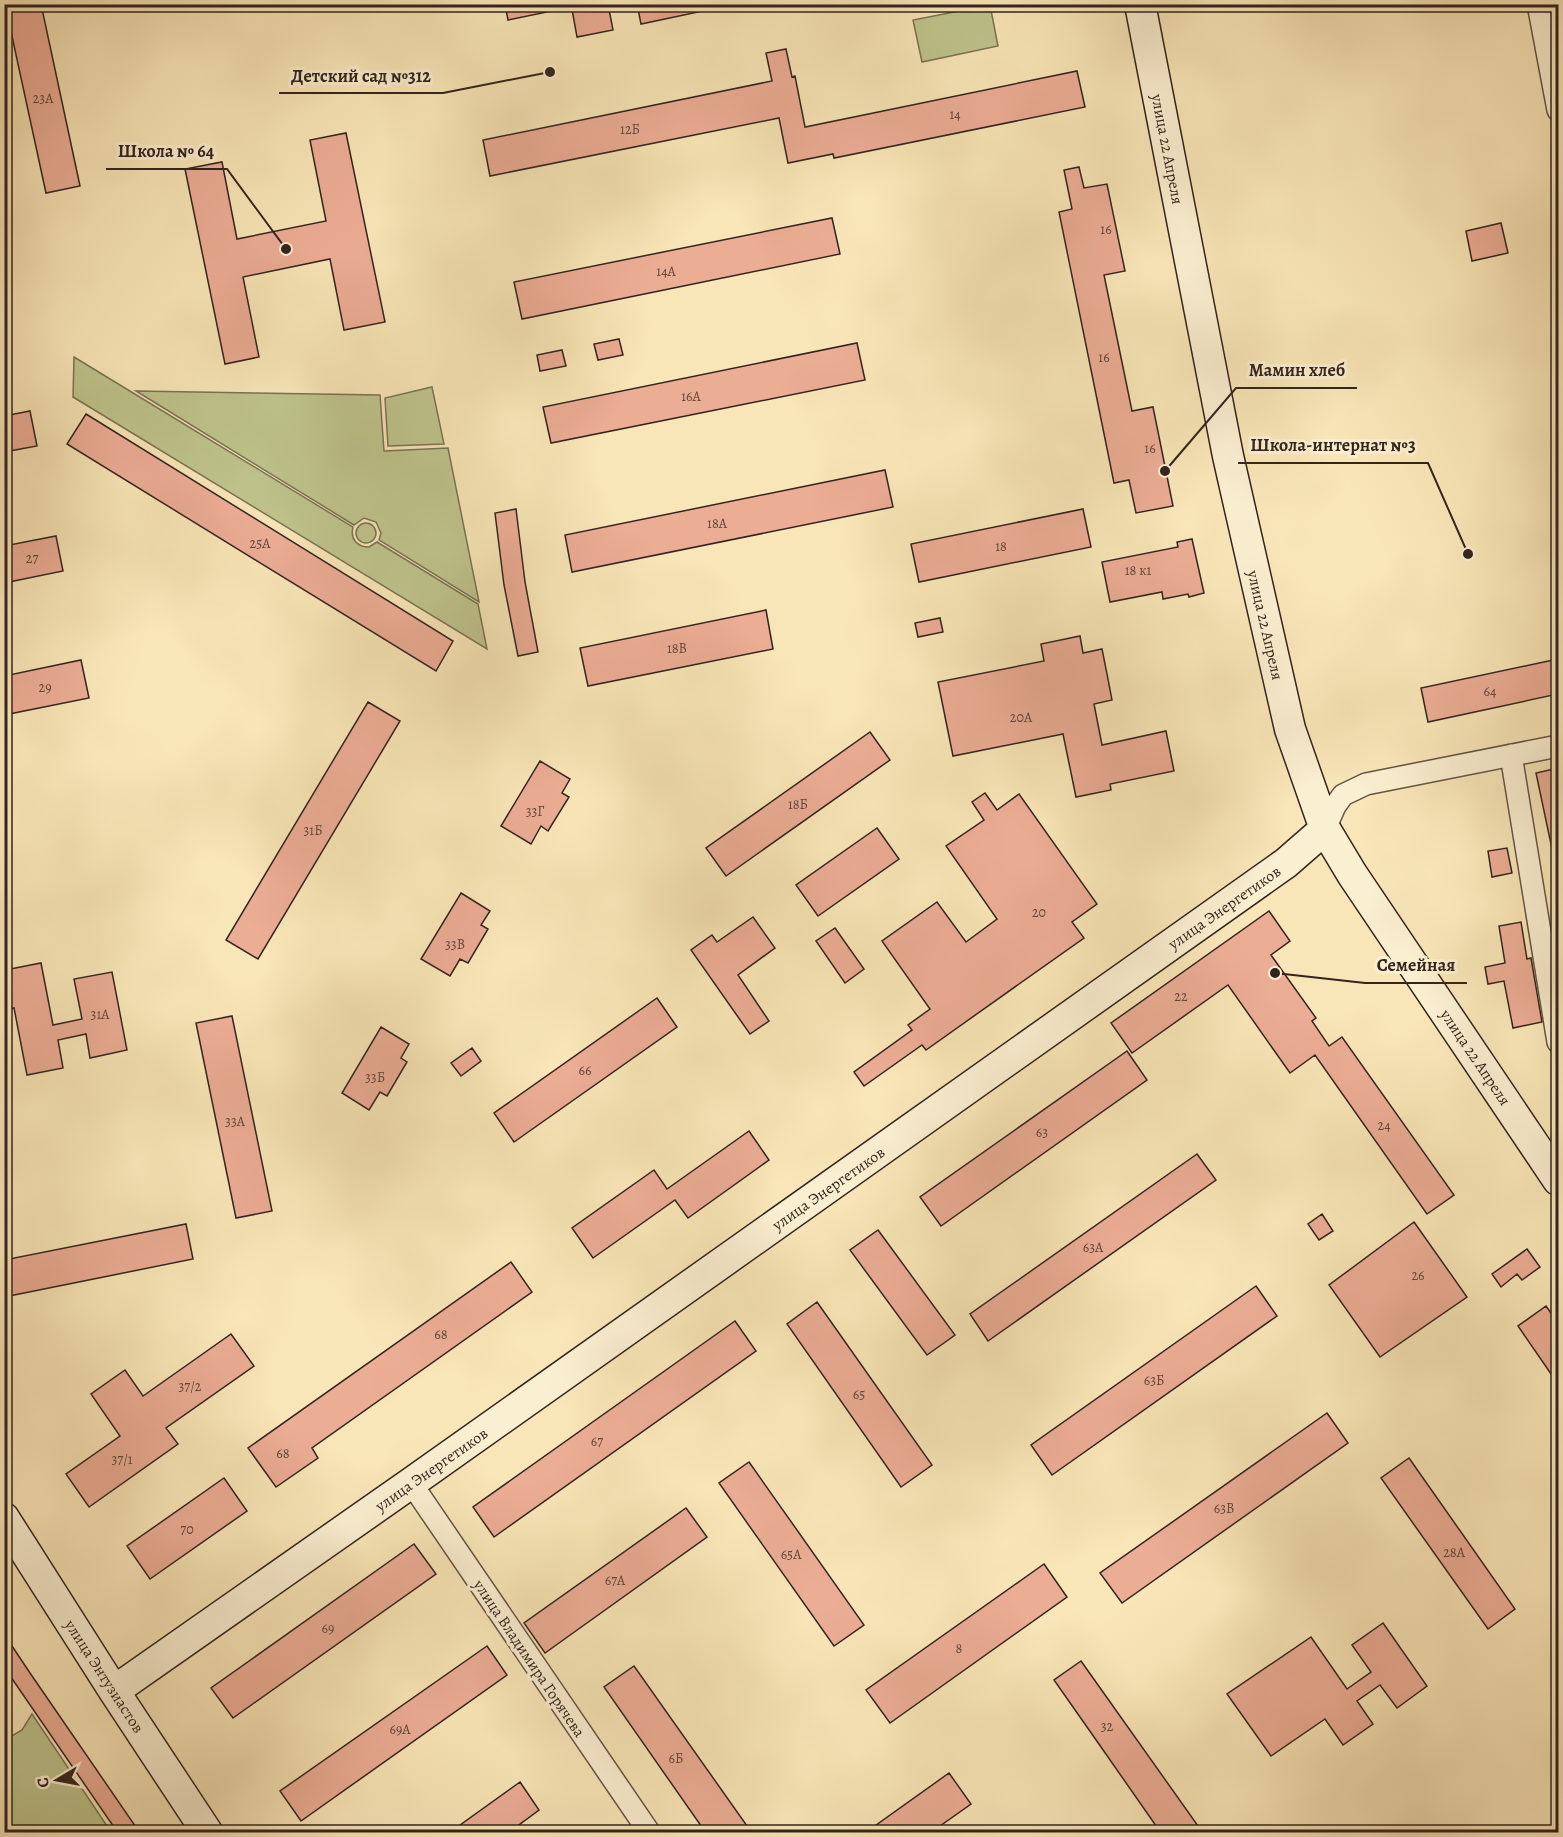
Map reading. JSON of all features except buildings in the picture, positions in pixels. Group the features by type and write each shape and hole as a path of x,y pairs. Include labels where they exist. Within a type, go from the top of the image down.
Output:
{"main road":[{"name":"улица 22 Апреля","path":"1140,4 1228,456 1290,729 1325,829 1390,932 1558,1179"},
{"name":"улица Энергетиков","path":"114,1691 1286,863 1325,829"},
{"name":"улица Энтузиастов","path":"4,1518 207,1833"}],"street":[{"path":"1538,4 1558,110"},
{"name":"улица Энергетиков","path":"1325,829 1335,806 1343,795 1366,784 1558,746"},
{"path":"1511,756 1558,1042"},
{"name":"улица Владимира Горячева","path":"411,1483 649,1833"}],"green space":[{"path":"990,5 998,46 922,62 913,20"},
{"path":"74,357 353,527 354,539 358,544 369,547 377,542 478,604 487,649 73,397"},
{"path":"432,387 444,444 388,446 385,398"},
{"path":"136,391 380,395 384,451 448,448 479,602 379,540 381,533 376,522 364,518 354,525"},
{"path":"362,523 370,523 376,529 376,537 370,543 362,543 356,537 356,529"},
{"path":"32,1714 111,1832 5,1832 5,1740 22,1730"}],"place":[{"name":"Детский сад №312","path":"550,72"},
{"name":"Школа № 64","path":"286,249"},
{"name":"Мамин хлеб","path":"1165,471"},
{"name":"Школа-интернат №3","path":"1468,554"},
{"name":"Семейная","path":"1275,973"}]}
